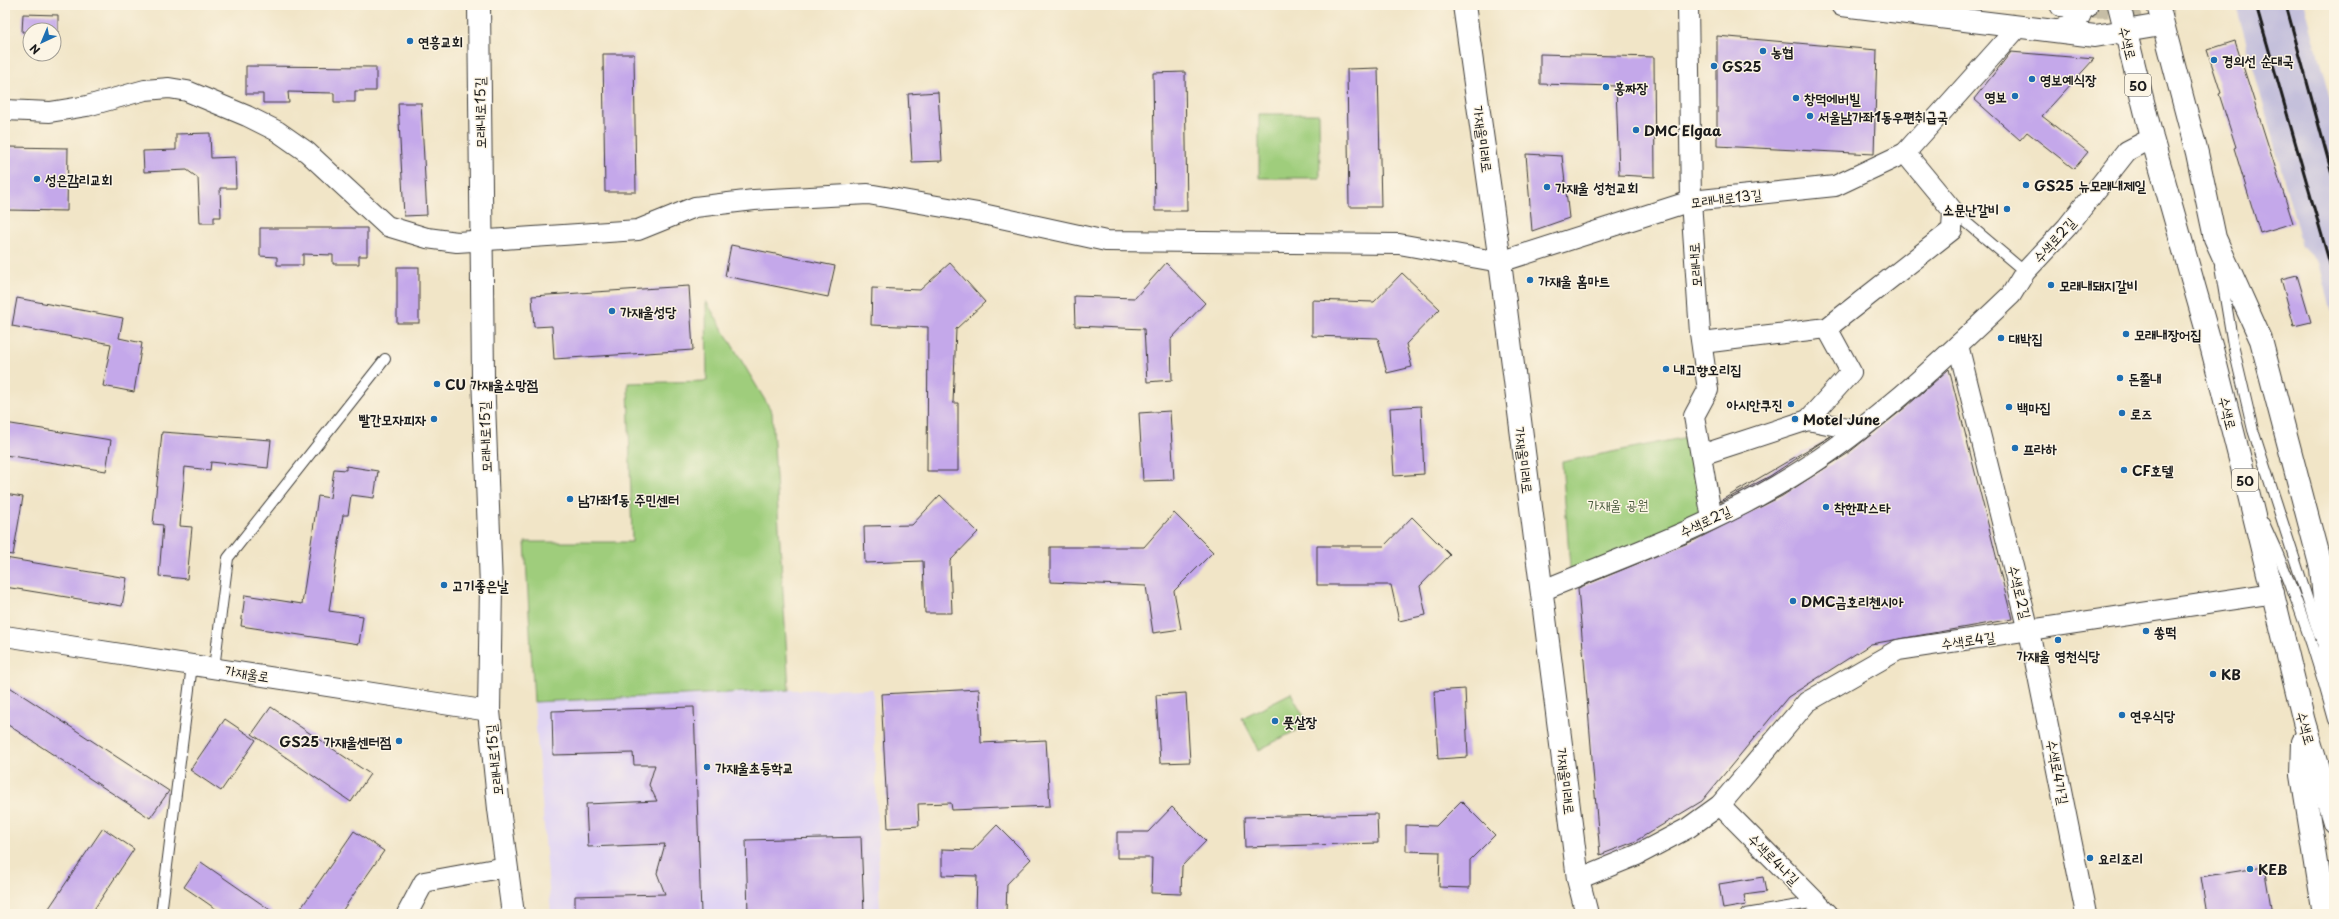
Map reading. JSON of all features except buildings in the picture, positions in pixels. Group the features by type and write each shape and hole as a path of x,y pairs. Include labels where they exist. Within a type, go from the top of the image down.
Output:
{"main road":[{"name":"모래내로15길","path":"479,5 483,376 491,586 489,712 506,867 513,914"},
{"name":"가재울미래로","path":"1464,5 1500,262 1578,880 1587,914"},
{"path":"1842,5 2095,36 2125,32 2159,15 2197,153 2215,238 2260,340 2321,568 2332,678"},
{"path":"2060,31 2075,23 2084,6 2061,5"},
{"name":"수색로","path":"2120,5 2125,32 2152,138 2212,349 2274,593 2304,722 2334,822"},
{"path":"2304,722 2302,775 2324,914"}],"street":[{"name":"모래내로","path":"1688,5 1691,201 1702,343 1708,390 1694,416 1712,518"},
{"name":"모래내로13길","path":"1500,262 1691,201 1835,186 1905,153 2018,27"},
{"path":"5,110 50,112 87,106 145,90 169,88 187,91 247,116 277,131 307,152 387,226 427,238 457,242 638,230 694,207 754,200 868,194 978,213 1106,241 1399,244 1500,262"},
{"name":"수색로2길","path":"1541,591 1712,518 1776,486 1832,450 1882,411 2011,295 2025,272 2067,227 2127,151 2152,138"},
{"path":"1702,343 1827,328 1952,230 1953,211 1905,153"},
{"path":"1808,420 1851,372 1827,328"},
{"name":"수색로2길","path":"1958,344 2029,631"},
{"path":"1701,455 1808,420 1857,430"},
{"name":"수색로4길","path":"1578,880 1643,852 1688,828 1720,805 1807,702 1898,650 2274,593"},
{"name":"수색로4가길","path":"2029,631 2086,914"},
{"name":"가재울로","path":"5,636 489,712"},
{"name":"수색로4나길","path":"1720,805 1822,908"},
{"path":"407,914 424,882 506,867"}],"lane":[{"path":"1953,211 2025,272"},
{"path":"2215,238 2233,345 2253,430 2332,678"},
{"path":"214,668 228,558 385,359"},
{"path":"2246,483 2290,579 2306,625 2334,720"},
{"path":"161,914 192,665"},
{"path":"1746,914 1822,908"}],"shaded area":[{"path":"2236,5 2305,5 2334,115 2334,320 2319,263 2302,246"},
{"name":"가재울초등학교","path":"873,689 880,914 551,914 534,702 789,690"}],"green space":[{"path":"1259,114 1319,114 1320,178 1259,178"},
{"path":"706,301 772,412 789,690 534,702 525,542 632,542 628,383 707,381"},
{"name":"가재울 공원","path":"1697,435 1707,521 1571,581 1562,462"},
{"name":"풋살장","path":"1291,693 1308,724 1259,750 1242,718"}],"tunnel":[{"path":"2086,7 2177,5"}],"railway":[{"path":"2256,5 2334,278"},
{"path":"2286,5 2334,181"}],"place":[{"name":"연흥교회","path":"410,41"},
{"name":"농협","path":"1763,51"},
{"name":"경의선 순대국","path":"2214,60"},
{"name":"GS25","path":"1714,66"},
{"name":"영보예식장","path":"2032,79"},
{"name":"홍짜장","path":"1606,87"},
{"name":"영보","path":"2015,96"},
{"name":"창덕에버빌","path":"1796,98"},
{"name":"서울남가좌1동우편취급국","path":"1810,116"},
{"name":"DMC Elgaa","path":"1636,130"},
{"name":"성은감리교회","path":"37,179"},
{"name":"GS25 뉴모래내제일","path":"2026,185"},
{"name":"가재울 성천교회","path":"1547,187"},
{"name":"소문난갈비","path":"2007,209"},
{"name":"가재울 홈마트","path":"1530,280"},
{"name":"모래내돼지갈비","path":"2051,285"},
{"name":"가재울성당","path":"612,311"},
{"name":"모래내장어집","path":"2126,334"},
{"name":"대박집","path":"2001,338"},
{"name":"내고향오리집","path":"1666,369"},
{"name":"돈쭐내","path":"2120,378"},
{"name":"CU 가재울소망점","path":"437,384"},
{"name":"아시안쿠진","path":"1791,404"},
{"name":"백마집","path":"2009,407"},
{"name":"로즈","path":"2122,413"},
{"name":"빨간모자피자","path":"434,419"},
{"name":"Motel June","path":"1795,419"},
{"name":"프라하","path":"2015,448"},
{"name":"CF호텔","path":"2124,470"},
{"name":"남가좌1동 주민센터","path":"570,499"},
{"name":"착한파스타","path":"1826,507"},
{"name":"고기좋은날","path":"444,585"},
{"name":"DMC금호리첸시아","path":"1793,601"},
{"name":"쏭떡","path":"2146,631"},
{"name":"가재울 영천식당","path":"2058,640"},
{"name":"KB","path":"2213,674"},
{"name":"연우식당","path":"2122,715"},
{"name":"풋살장","path":"1275,721"},
{"name":"GS25 가재울센터점","path":"399,741"},
{"name":"가재울초등학교","path":"707,767"},
{"name":"요리조리","path":"2090,858"},
{"name":"KEB","path":"2250,869"}]}
